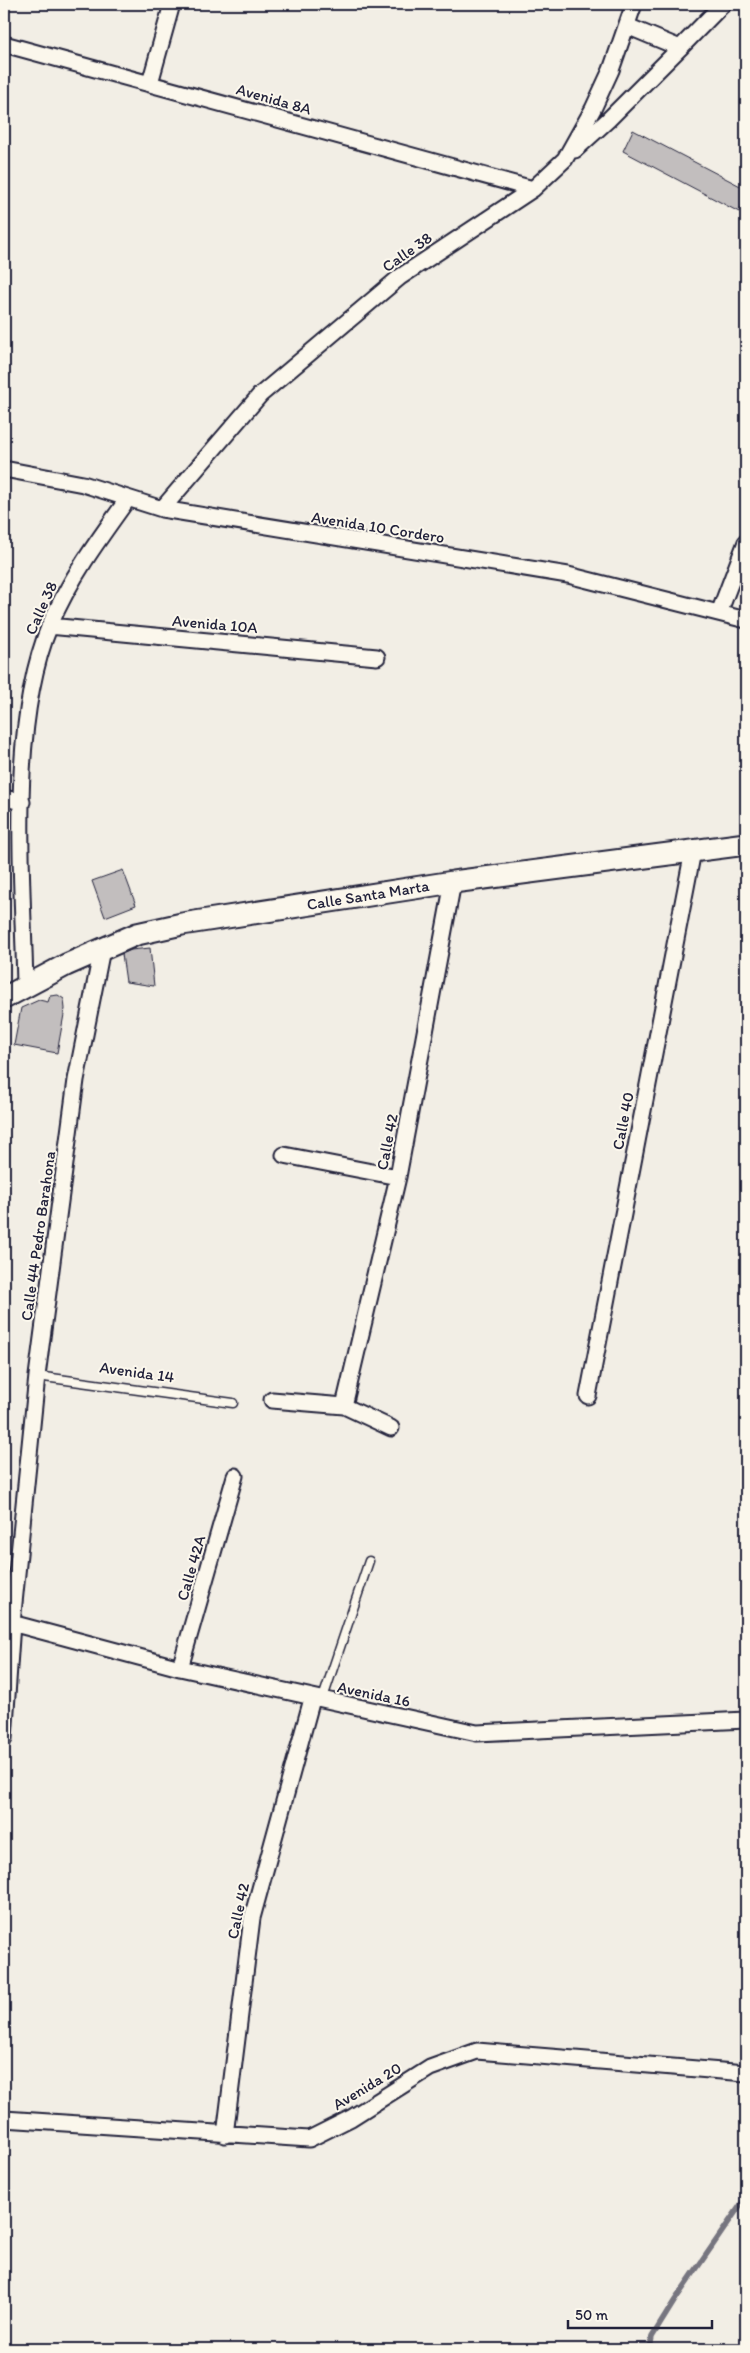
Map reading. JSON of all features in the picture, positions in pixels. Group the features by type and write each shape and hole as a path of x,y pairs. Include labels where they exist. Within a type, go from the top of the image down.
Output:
{"street":[{"path":"150,82 172,4"},
{"name":"Calle 38","path":"162,509 260,396 400,277 534,189 565,159 593,109 634,4"},
{"path":"565,159 608,120 723,4"},
{"path":"627,26 680,48"},
{"name":"Avenida 8A","path":"4,44 150,82 534,189"},
{"name":"Avenida 10 Cordero","path":"4,469 83,484 126,500 162,509 568,575 746,620"},
{"name":"Calle 38","path":"25,986 22,802 27,723 32,686 49,626 83,562 126,500"},
{"path":"719,613 746,542"},
{"name":"Avenida 10A","path":"49,626 377,657"},
{"path":"4,798 22,802"},
{"name":"Calle Santa Marta","path":"4,998 25,986 137,934 182,924 453,882 746,844"},
{"name":"Calle 40","path":"588,1396 693,851"},
{"name":"Calle 42","path":"344,1406 398,1177 453,882"},
{"name":"Calle 44 Pedro Barahona","path":"4,1739 8,1622 36,1376 76,1080 102,949"},
{"path":"284,1155 398,1177"},
{"path":"272,1400 344,1406 391,1428"},
{"name":"Calle 42A","path":"180,1668 235,1476"},
{"name":"Avenida 16","path":"8,1622 180,1668 476,1734 746,1720"},
{"name":"Calle 42","path":"225,2135 252,1918 317,1700"},
{"name":"Avenida 20","path":"4,2119 225,2135 309,2139 351,2118 430,2068 477,2050 746,2073"}],"lane":[{"name":"Avenida 14","path":"36,1376 233,1403"},
{"name":"Calle 42","path":"317,1700 368,1561"}],"building":[{"path":"633,130 746,189 746,198 739,212 623,151"},
{"path":"123,870 136,905 105,917 92,881"},
{"path":"150,948 154,986 126,982 122,954 131,950"},
{"path":"58,995 64,999 65,1009 57,1053 14,1045 21,1008 39,1000 48,1002 50,996"}],"waterway":[{"path":"650,2349 652,2337 675,2300 746,2197"}]}
